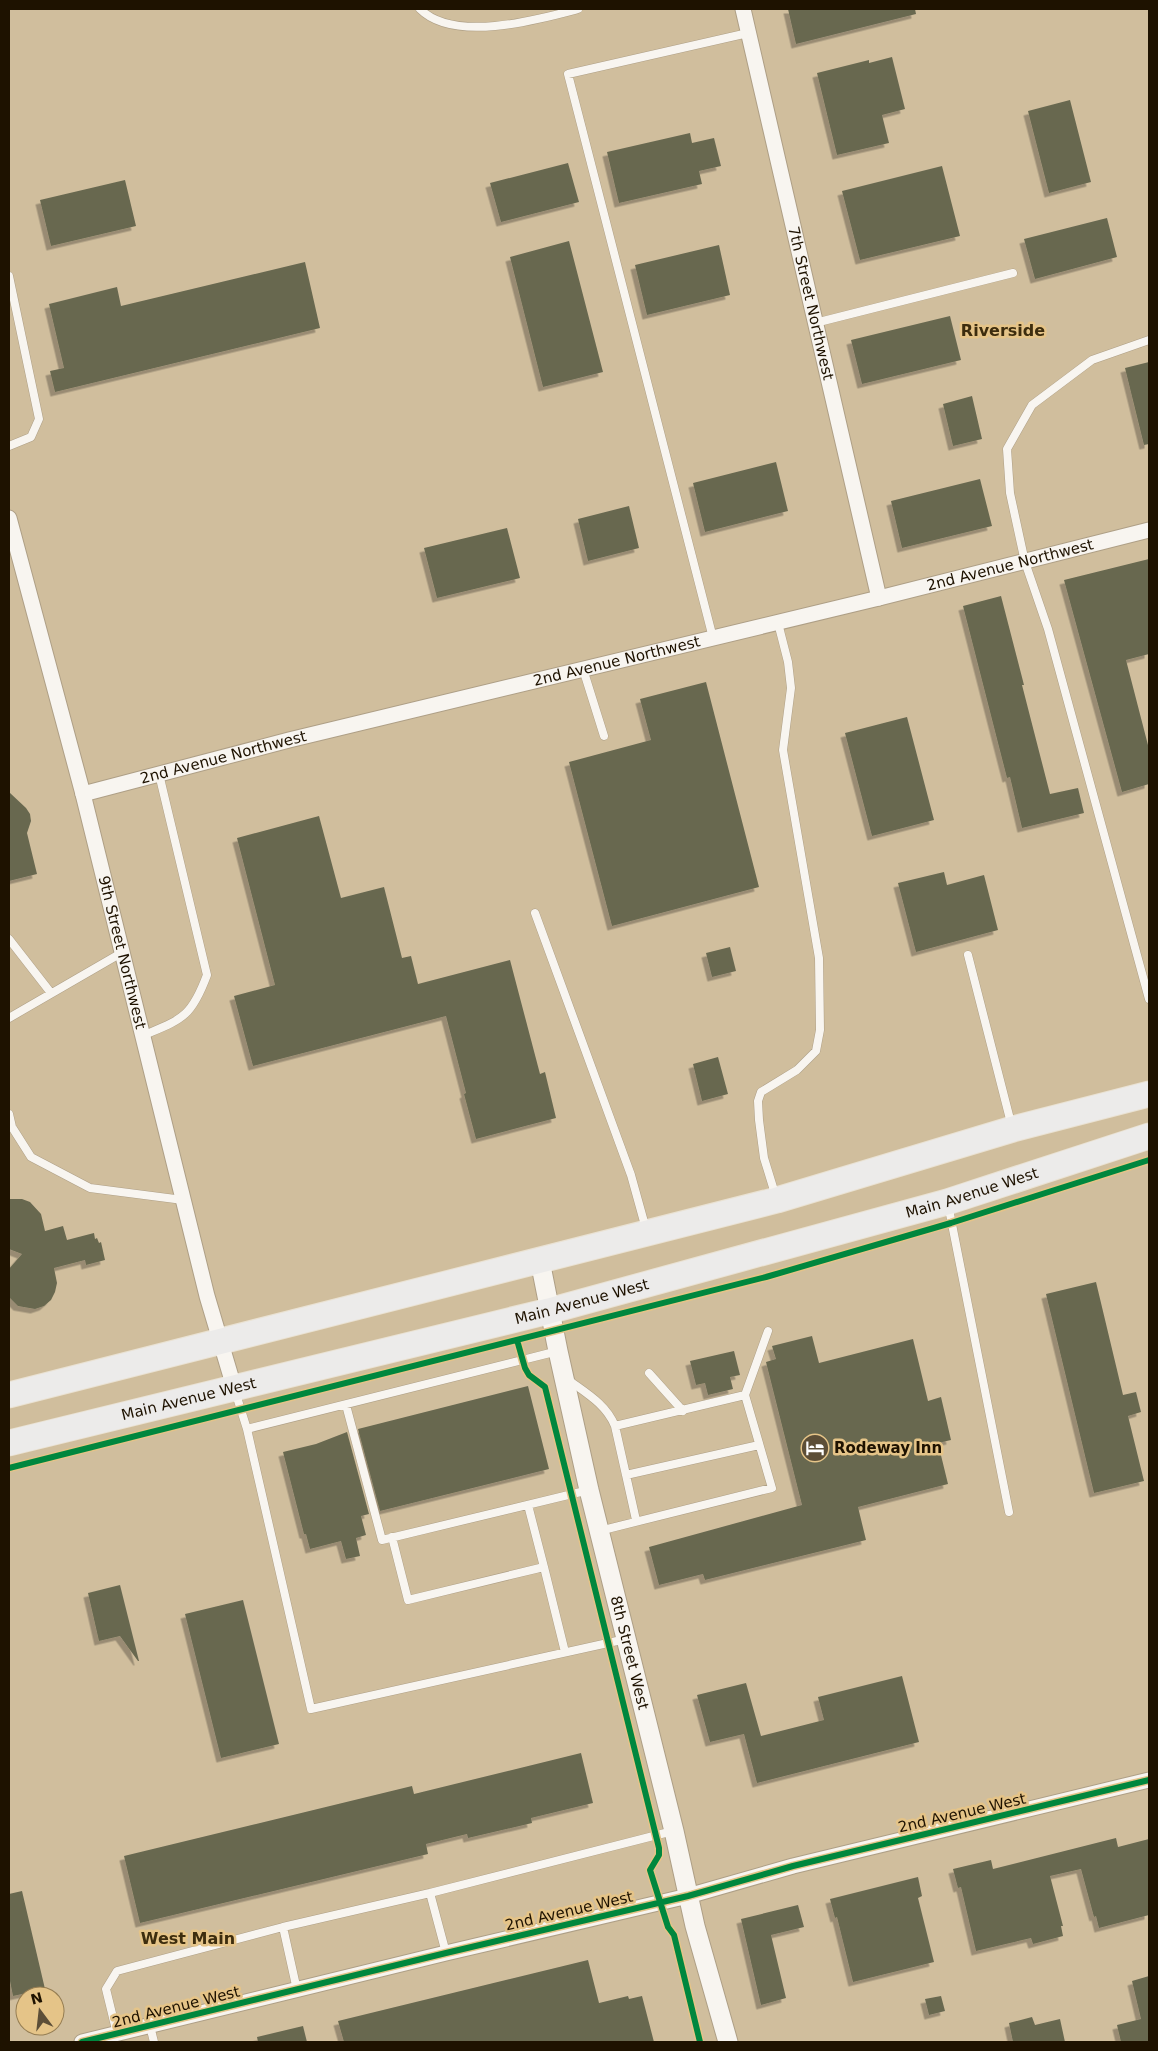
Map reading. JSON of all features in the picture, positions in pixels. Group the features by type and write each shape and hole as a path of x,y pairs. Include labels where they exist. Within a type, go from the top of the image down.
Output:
{"main road":[{"path":"9,1395 777,1200 1012,1129 1149,1094"},
{"name":"Main Avenue West","path":"9,1443 549,1311 947,1202 1149,1136"}],"street":[{"name":"7th Street Northwest","path":"743,9 879,598"},
{"name":"9th Street Northwest","path":"9,518 83,794 141,1036 207,1296 234,1387"},
{"name":"2nd Avenue Northwest","path":"83,794 289,740 778,623 1149,530"},
{"name":"8th Street West","path":"540,1261 549,1311 589,1490 674,1831 688,1896 728,2042"},
{"name":"2nd Avenue West","path":"82,2042 688,1896 793,1866 1149,1780"}],"lane":[{"path":"420,9 428,16 462,28 492,26 550,17 578,9"},
{"path":"713,638 568,74 748,33"},
{"path":"815,323 1013,273"},
{"path":"9,276 39,419 31,437 9,446"},
{"path":"1149,340 1092,360 1032,405 1007,449 1010,493 1025,562 1048,629 1149,999"},
{"path":"777,1200 764,1158 758,1120 758,1101 762,1092 797,1070 816,1051 820,1030 819,958 783,750 791,682 778,623"},
{"path":"584,669 604,736"},
{"path":"141,1036 180,1020 197,1001 207,976 159,774"},
{"path":"535,913 631,1175 648,1234"},
{"path":"9,938 51,993"},
{"path":"9,1018 122,952"},
{"path":"968,955 1012,1129"},
{"path":"9,1114 12,1127 31,1157 90,1188 183,1200"},
{"path":"947,1202 1009,1512"},
{"path":"599,1531 636,1520 772,1488 745,1395 768,1331"},
{"path":"248,1429 558,1351"},
{"path":"649,1373 683,1410"},
{"path":"564,1377 596,1400 610,1413 616,1426 636,1520"},
{"path":"234,1387 248,1429 311,1709 626,1639"},
{"path":"616,1426 745,1395"},
{"path":"346,1405 382,1540 589,1490"},
{"path":"626,1475 759,1445"},
{"path":"528,1505 565,1652"},
{"path":"392,1537 408,1600 544,1567"},
{"path":"117,2034 106,1989 116,1971 283,1927 430,1893 674,1831"},
{"path":"430,1893 446,1953"},
{"path":"283,1927 297,1990"},
{"path":"150,2026 154,2042"}],"building":[{"path":"788,9 915,9 916,14 796,44"},
{"path":"892,57 905,109 882,115 889,143 837,155 817,73 869,60 869,63"},
{"path":"1070,100 1091,182 1049,193 1028,111"},
{"path":"690,133 692,143 714,138 721,166 699,171 702,184 619,203 607,152"},
{"path":"568,163 579,202 501,222 490,183"},
{"path":"942,166 960,236 860,260 842,191"},
{"path":"125,180 136,226 51,246 40,200"},
{"path":"1107,218 1117,257 1035,279 1024,239"},
{"path":"569,241 603,372 543,387 510,257"},
{"path":"719,245 730,295 647,315 635,265"},
{"path":"305,262 320,328 55,392 50,371 64,368 49,304 117,287 121,306"},
{"path":"950,316 961,360 862,384 851,340"},
{"path":"1149,362 1149,444 1144,445 1125,368"},
{"path":"972,396 982,439 953,446 943,404"},
{"path":"776,462 788,511 705,532 693,483"},
{"path":"980,479 992,526 902,548 891,501"},
{"path":"629,506 639,548 588,561 578,519"},
{"path":"507,528 520,578 437,598 424,548"},
{"path":"1149,559 1149,654 1126,660 1149,749 1149,784 1122,792 1064,580"},
{"path":"1001,596 1050,794 1078,788 1084,813 1022,828 1010,777 1007,778 963,606"},
{"path":"706,682 759,887 612,926 569,762 651,740 640,699"},
{"path":"907,717 934,820 872,836 845,733"},
{"path":"9,792 30,814 31,821 27,833 37,874 9,881"},
{"path":"319,816 341,898 384,887 402,958 411,956 418,984 510,960 540,1074 545,1072 556,1118 476,1139 446,1016 253,1066 234,996 275,985 237,838"},
{"path":"944,872 947,885 984,875 998,930 916,952 898,883"},
{"path":"730,947 736,971 712,977 706,953"},
{"path":"718,1057 728,1094 702,1101 693,1064"},
{"path":"9,1199 22,1199 30,1202 41,1214 45,1231 63,1226 67,1240 94,1233 95,1239 97,1238 99,1243 101,1242 105,1260 86,1265 85,1260 54,1268 57,1283 51,1300 44,1306 35,1309 18,1306 9,1297 9,1269 22,1254 9,1249"},
{"path":"1096,1282 1123,1395 1136,1392 1141,1412 1128,1416 1144,1481 1094,1493 1046,1294"},
{"path":"812,1336 819,1363 913,1339 928,1401 941,1397 951,1440 938,1443 948,1484 858,1507 866,1540 705,1580 703,1574 659,1585 649,1547 802,1505 766,1362 776,1359 772,1346"},
{"path":"734,1351 740,1375 730,1377 733,1389 708,1395 705,1383 696,1385 690,1361"},
{"path":"528,1386 549,1469 380,1511 358,1429"},
{"path":"347,1432 369,1514 361,1516 366,1535 356,1538 360,1556 346,1559 341,1541 310,1549 306,1534 304,1534 283,1452 316,1444"},
{"path":"120,1585 139,1661 120,1636 99,1641 88,1593"},
{"path":"243,1600 279,1744 221,1758 185,1614"},
{"path":"902,1676 919,1742 757,1783 744,1734 710,1742 697,1695 746,1683 761,1736 824,1720 818,1697"},
{"path":"581,1753 593,1803 531,1818 532,1823 468,1838 467,1834 426,1844 428,1854 140,1923 124,1856 412,1786 414,1794"},
{"path":"1116,1838 1118,1847 1149,1839 1149,1915 1099,1928 1096,1916 1094,1917 1081,1869 1050,1876 1063,1926 1061,1926 1063,1936 1033,1944 1031,1938 976,1951 961,1887 958,1888 953,1869 991,1860 993,1869"},
{"path":"918,1877 922,1896 918,1898 934,1962 853,1982 837,1917 835,1918 830,1899"},
{"path":"22,1891 44,1986 15,1986 15,1996 13,1996 9,1976 9,1894"},
{"path":"798,1905 804,1927 771,1935 786,1998 761,2005 741,1919"},
{"path":"588,1960 599,2003 628,1996 629,1999 642,1996 654,2042 344,2042 338,2021"},
{"path":"1149,1976 1149,2042 1121,2042 1117,2025 1141,2019 1132,1981"},
{"path":"941,1996 945,2011 929,2015 925,1999"},
{"path":"1032,2017 1035,2025 1060,2019 1065,2042 1013,2042 1009,2023"},
{"path":"303,2026 307,2042 258,2042 257,2037"}],"cycle path":[{"path":"9,1468 766,1277 951,1223 1149,1160"},
{"path":"517,1340 525,1368 529,1375 545,1387 659,1848 659,1855 650,1870 668,1927 674,1935 700,2042"},
{"path":"82,2042 688,1896 793,1866 1149,1780"}],"place":[{"name":"Rodeway Inn","path":"815,1448"}],"district":[{"name":"Riverside","path":"1003,330"},
{"name":"West Main","path":"188,1938"}]}
